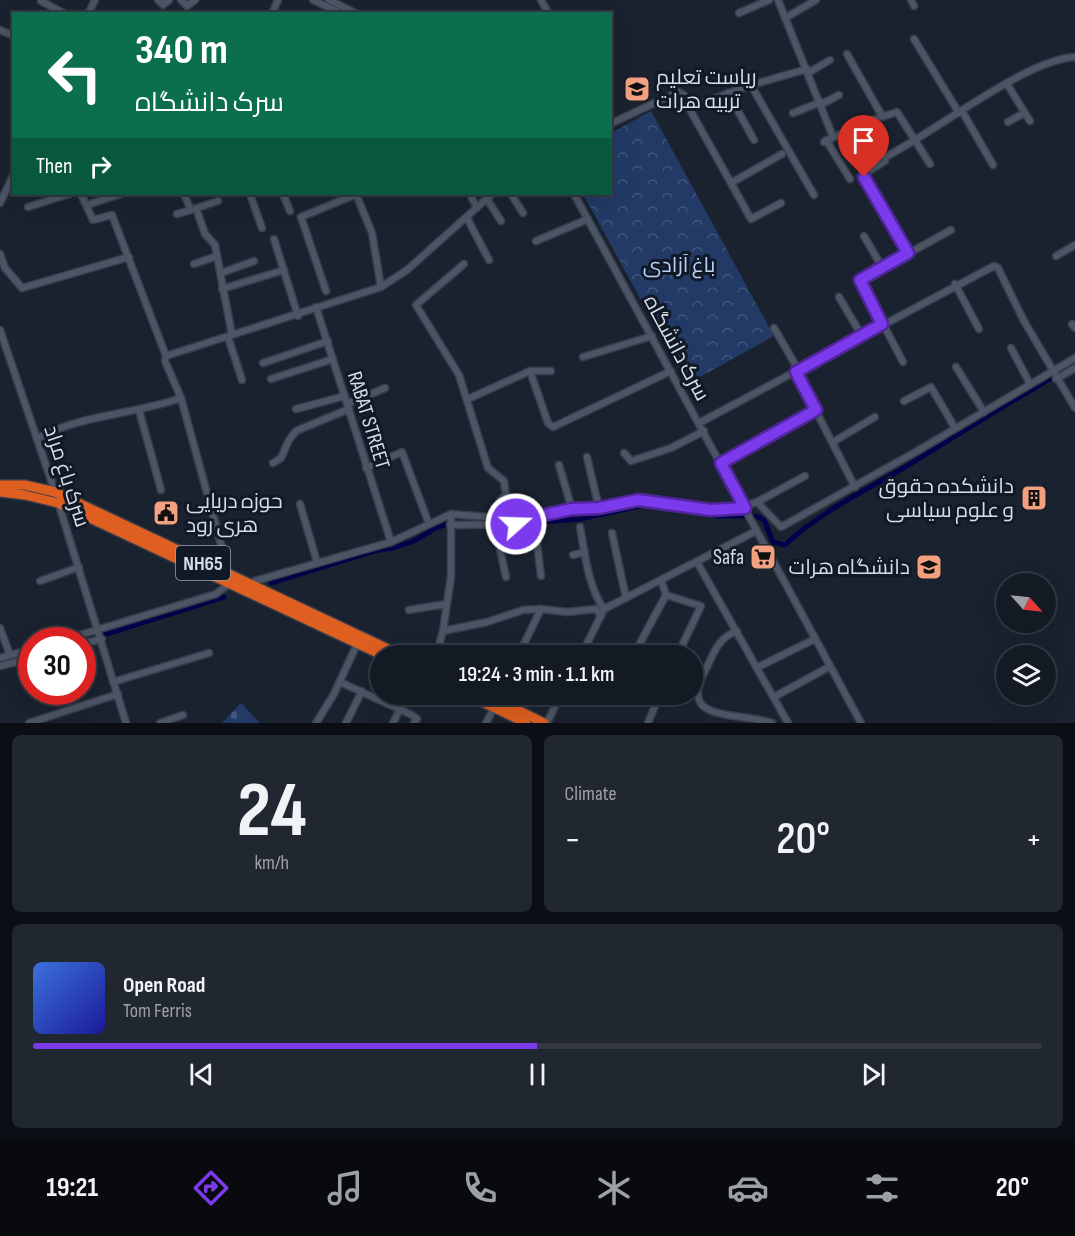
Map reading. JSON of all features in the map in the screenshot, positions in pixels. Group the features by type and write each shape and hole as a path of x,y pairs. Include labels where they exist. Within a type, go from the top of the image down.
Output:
{"highway":[{"name":"NH65","path":"0,485 25,485 55,492 228,579 250,586 370,647"},
{"name":"NH65","path":"0,492 35,496 58,503 373,645"},
{"path":"501,705 526,723"},
{"path":"505,705 545,723"}],"street":[{"path":"158,0 163,5 169,0"},
{"path":"181,0 187,6 195,0"},
{"path":"313,0 338,12"},
{"path":"329,0 353,12"},
{"path":"739,13 769,0"},
{"path":"778,0 821,103 828,140 850,179"},
{"path":"785,18 816,0"},
{"path":"41,1 61,12"},
{"path":"914,39 993,165"},
{"path":"847,54 882,116"},
{"path":"908,253 864,177 866,173 885,161 885,157 917,142 960,112 1007,84 1050,62 1075,57"},
{"path":"689,108 751,85 807,71 830,60"},
{"path":"1007,84 1030,121"},
{"path":"751,85 814,195"},
{"path":"612,123 678,92 684,94 689,108 751,219 781,203"},
{"path":"729,93 754,140"},
{"path":"793,113 839,95"},
{"path":"828,140 882,116 897,112 930,164"},
{"path":"1008,122 1024,113"},
{"path":"731,183 782,154"},
{"path":"0,203 12,178"},
{"path":"0,183 7,187"},
{"path":"27,207 66,195"},
{"path":"82,195 93,219 112,215 129,257 166,356 165,361 181,398 225,559 228,579 216,594 96,635"},
{"path":"87,205 118,195"},
{"path":"185,195 205,234 215,245 230,336 242,381"},
{"path":"250,195 262,228"},
{"path":"283,195 290,211"},
{"path":"326,291 301,217 355,195"},
{"path":"357,195 372,233 381,287"},
{"path":"470,195 477,208"},
{"path":"512,195 523,213"},
{"name":"سرک دانشگاه","path":"575,195 861,723"},
{"path":"166,356 298,316 316,307 381,287 407,270 489,196 501,221"},
{"path":"177,214 218,201"},
{"path":"467,218 489,260"},
{"path":"536,242 588,219"},
{"path":"903,362 860,280 951,230"},
{"path":"864,236 882,267"},
{"path":"274,239 298,316"},
{"path":"1056,256 1075,245"},
{"path":"0,254 4,268 22,288 129,257"},
{"path":"194,264 217,256"},
{"path":"221,273 254,261"},
{"path":"464,264 416,305 447,354 468,399 488,468 504,481 506,495 500,500 499,544 506,577"},
{"path":"699,423 798,372 988,267 998,268 1054,374 1075,408"},
{"path":"222,290 284,270"},
{"path":"955,284 980,329"},
{"path":"839,297 862,336"},
{"name":"RABAT STREET","path":"316,307 391,542"},
{"path":"774,328 855,487"},
{"name":"سرک باغ مراد","path":"0,330 55,492 126,723"},
{"path":"583,357 652,336"},
{"path":"263,363 328,341"},
{"path":"1011,348 1029,382"},
{"path":"1054,374 1075,358"},
{"path":"270,379 333,359"},
{"path":"956,367 984,412"},
{"path":"757,502 781,527 984,412 1029,382 1075,368"},
{"path":"468,399 530,371 551,371"},
{"path":"530,371 548,423 553,427 671,371"},
{"path":"904,401 931,387 955,428"},
{"path":"273,463 281,458 296,431 385,388"},
{"path":"296,409 345,396"},
{"path":"37,439 114,414 139,410 181,398"},
{"path":"139,410 161,490"},
{"path":"721,463 816,410"},
{"path":"833,442 875,417"},
{"path":"624,453 631,461 670,448 704,431"},
{"path":"366,468 402,452 429,525"},
{"path":"587,457 599,508"},
{"path":"559,465 572,509"},
{"path":"450,525 534,520 572,509 599,508 638,500 747,513 757,502 805,476"},
{"path":"300,504 317,562"},
{"path":"250,586 255,581 391,542 451,514 500,521"},
{"path":"439,645 451,576 451,514"},
{"path":"534,520 541,576"},
{"path":"580,528 597,600 603,612"},
{"path":"586,645 603,612 756,531"},
{"path":"612,533 626,598"},
{"path":"573,555 585,552"},
{"path":"697,562 788,723"},
{"path":"40,581 79,567"},
{"path":"639,645 666,594 661,580"},
{"path":"666,594 702,606 682,645"},
{"path":"409,610 446,604"},
{"path":"443,631 487,622 523,610 541,609 555,612 596,609 603,612"},
{"path":"523,645 541,609"},
{"path":"0,628 10,655"},
{"path":"737,631 729,633 717,646 701,679 698,705 707,713 772,723"},
{"path":"96,636 100,634"},
{"path":"758,667 815,639"},
{"path":"316,723 340,682 360,640"},
{"path":"0,658 18,653"},
{"path":"113,682 209,653"},
{"path":"0,666 18,662"},
{"path":"774,697 830,667"},
{"path":"340,682 400,709 417,719 414,723"},
{"path":"346,723 362,691"},
{"path":"29,723 118,694"},
{"path":"486,723 494,705"},
{"path":"545,723 555,705"},
{"path":"648,723 655,705"},
{"path":"393,723 400,709"},
{"path":"160,723 183,715"}],"green space":[{"name":"باغ آزادی","path":"651,111 774,336 687,384 584,195 612,195 612,132"},
{"path":"241,703 260,723 222,723"}],"waterway":[{"path":"532,523 580,519 645,505 717,516 756,516 764,520 773,542 785,545 828,512 1075,365"},
{"path":"271,583 374,551 393,548 414,541 437,527 454,523"},
{"path":"97,637 224,597"}],"place":[{"name":"ریاست تعلیم تربیه هرات","path":"637,89"},
{"name":"دانشکده حقوق و علوم سیاسی","path":"1034,498"},
{"name":"حوزه دریایی هری رود","path":"166,513"},
{"name":"Safa","path":"763,557"},
{"name":"دانشگاه هرات","path":"929,567"}],"route":[{"path":"516,524 535,524 534,517 572,509 599,508 638,500 711,510 745,508 721,463 793,425 816,410 796,372 882,324 860,280 908,253 864,177"}]}
